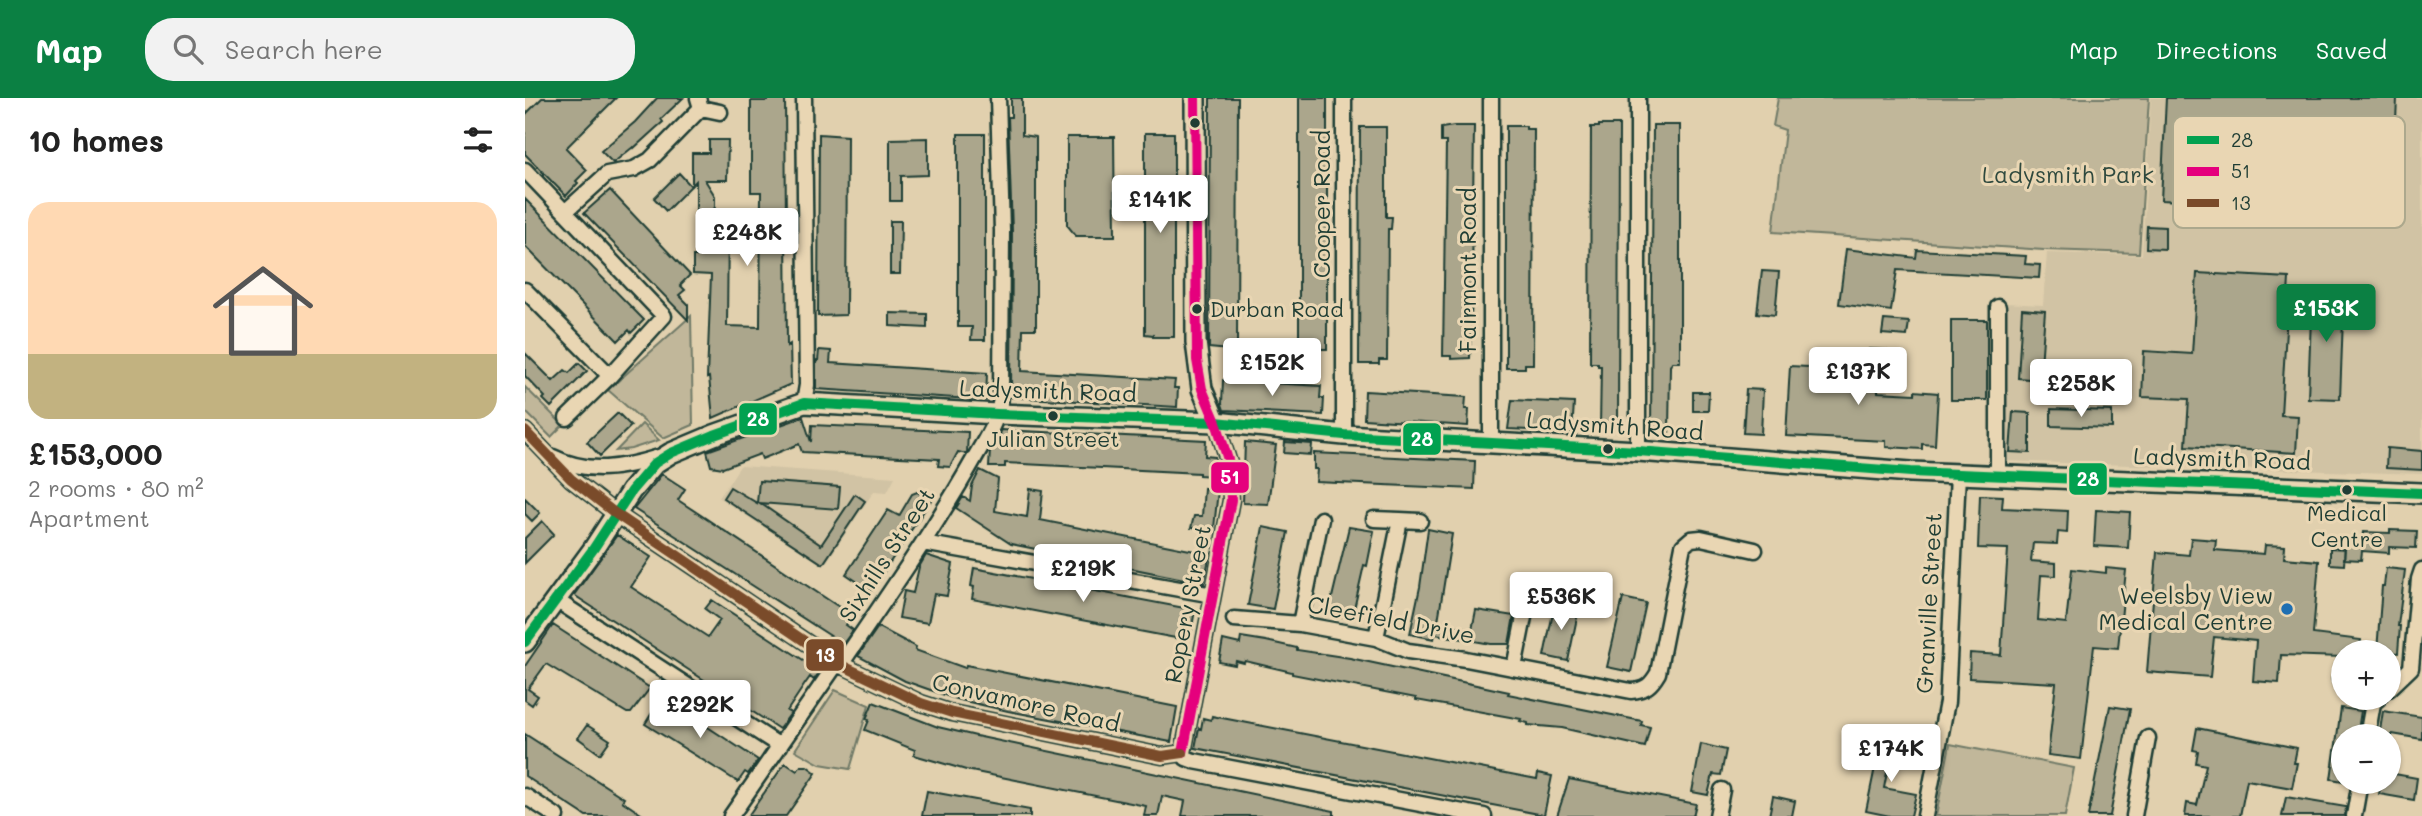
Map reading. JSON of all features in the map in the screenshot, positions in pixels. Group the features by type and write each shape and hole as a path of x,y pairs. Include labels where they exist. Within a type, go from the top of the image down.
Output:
{"street":[{"path":"525,642 655,463 671,453 714,435 804,403 807,345 804,98"},
{"path":"997,414 1001,396 1002,244 998,98"},
{"path":"1195,98 1196,351 1202,389 1216,422"},
{"name":"Cooper Road","path":"1344,98 1344,435"},
{"name":"Fairmont Road","path":"1491,98 1491,443"},
{"path":"1638,98 1638,451"},
{"path":"565,212 607,173 634,169 650,160 700,103 720,112"},
{"path":"525,170 664,316 610,376 567,418"},
{"path":"525,290 610,376"},
{"path":"1998,307 1998,476"},
{"name":"Ladysmith Road","path":"804,403 1216,422 1344,435 1638,451 1958,474 2422,493"},
{"name":"Sixhills Street","path":"731,816 837,663 846,657 923,543 956,491 997,414"},
{"name":"Ropery Street","path":"1184,753 1231,500 1229,463 1216,422"},
{"name":"Convamore Road","path":"525,431 571,479 616,514 837,663 921,703 952,713 1162,756 1184,753 1186,758 1194,761 1484,816"},
{"name":"Convamore Road","path":"544,450 562,461 601,469 631,466 671,453"},
{"name":"Granville Street","path":"1925,816 1947,702 1958,474"},
{"path":"1300,624 1321,519"},
{"path":"1374,519 1420,521"},
{"path":"1375,638 1400,520"},
{"name":"Cleefield Drive","path":"1234,619 1300,624 1375,638 1408,651 1445,655 1640,691 1651,685 1658,673 1683,546 1691,539 1701,538 1755,550"},
{"path":"923,543 1213,595"},
{"path":"2401,678 2411,668 2422,570"},
{"path":"1514,668 1528,597"},
{"path":"556,600 780,746"},
{"path":"2134,816 2148,738"},
{"path":"1717,816 1722,790"},
{"path":"2354,816 2358,794"},
{"path":"525,796 556,816"}],"shaded area":[{"path":"2151,98 2422,98 2422,474 2002,461 2004,303 2043,305 2047,253 2142,255"},
{"path":"740,466 895,477 887,492 874,491 824,566 719,498"}],"green space":[{"name":"Ladysmith Park","path":"1778,98 2149,98 2139,253 2044,250 1773,232 1785,130 1773,126"},
{"path":"691,316 693,425 663,438 608,390"},
{"path":"525,387 563,425 551,437 525,411"},
{"path":"642,424 659,440 616,451"},
{"path":"835,690 869,705 850,769 820,764 795,750"},
{"path":"1950,744 2074,768 2065,816 1936,816"}],"building":[{"path":"542,98 616,98 566,148 587,170 566,196 525,154 525,115"},
{"path":"657,98 683,98 661,119 663,122 613,163 601,151 635,122"},
{"path":"768,98 785,98 787,346 790,344 791,384 713,418 709,377 707,378 711,275 693,274 693,256 697,256 698,214 696,181 692,185 692,153 709,153 709,140 728,140 727,180 705,180 715,196 715,207 707,225 728,225 727,326 760,327 761,192 751,192 751,101 768,101"},
{"path":"1011,98 1022,98 1022,135 1036,137 1036,329 1023,329 1022,371 1175,380 1174,388 1178,388 1177,407 1011,397 1012,231 1008,117 1011,117"},
{"path":"1210,98 1238,98 1237,346 1229,346 1229,350 1209,348"},
{"path":"1299,98 1327,98 1327,349 1307,349 1307,346 1299,346"},
{"path":"2166,98 2397,98 2396,116 2173,116 2173,201 2161,200"},
{"path":"1619,125 1618,428 1600,427 1601,366 1598,366 1598,363 1590,363 1591,127"},
{"path":"1653,125 1680,125 1680,362 1672,362 1670,366 1669,432 1651,432"},
{"path":"1474,126 1472,286 1470,358 1451,359 1451,356 1443,356 1446,142 1441,142 1441,128"},
{"path":"1506,126 1526,126 1526,129 1534,129 1533,364 1525,364 1525,368 1506,368"},
{"path":"1360,127 1386,127 1386,217 1392,217 1391,229 1388,229 1387,360 1379,360 1379,364 1359,364"},
{"path":"1145,133 1174,133 1174,337 1153,337 1145,334"},
{"path":"819,134 847,136 846,315 818,316"},
{"path":"958,134 985,134 985,340 971,340 972,327 958,327"},
{"path":"1067,137 1114,137 1115,236 1076,236 1067,225"},
{"path":"928,138 928,175 901,176 901,201 890,201 890,139"},
{"path":"679,173 691,186 666,211 654,198"},
{"path":"610,190 690,275 680,285 685,290 679,295 688,304 688,320 584,213"},
{"path":"525,199 644,320 631,333 629,330 618,341 525,246"},
{"path":"890,221 901,221 900,274 890,274"},
{"path":"2147,226 2165,227 2165,249 2146,248"},
{"path":"1846,249 1916,258 1917,250 2026,256 2025,264 2040,265 2039,278 1897,270 1891,311 1839,304"},
{"path":"1762,271 1779,272 1775,315 1757,313"},
{"path":"2197,273 2289,278 2281,415 2298,416 2296,453 2186,446 2189,399 2142,397 2144,351 2192,354"},
{"path":"2312,290 2344,290 2340,399 2308,398"},
{"path":"2022,309 2045,311 2040,380 2018,378"},
{"path":"890,313 927,314 927,328 890,326"},
{"path":"1884,320 1909,322 1907,336 1882,334"},
{"path":"1951,320 1987,320 1987,400 1951,400"},
{"path":"1869,349 1887,350 1885,369 1879,369 1878,392 1938,393 1935,445 1922,444 1922,449 1886,447 1886,441 1786,436 1790,366 1867,370"},
{"path":"819,350 831,351 830,363 987,373 986,400 816,389 816,360 818,361"},
{"path":"525,353 553,381 565,370 569,373 579,363 587,371 551,407 525,376"},
{"path":"1223,380 1321,386 1320,398 1324,398 1323,415 1224,410"},
{"path":"1746,389 1763,390 1761,434 1743,433"},
{"path":"1365,391 1466,397 1465,409 1469,409 1468,426 1364,419"},
{"path":"1693,392 1709,392 1708,411 1693,411"},
{"path":"1512,400 1574,403 1572,432 1508,429"},
{"path":"2051,409 2112,411 2112,428 2051,426"},
{"path":"2013,412 2030,413 2030,453 2010,452"},
{"path":"618,413 631,426 600,456 587,442"},
{"path":"803,417 811,442 812,425 968,432 967,453 958,452 950,467 938,466 939,459 802,452 799,444 762,459 760,454 723,468 711,466 707,451"},
{"path":"1001,430 1206,440 1205,456 1215,457 1214,476 1005,463 1005,467 989,467 990,450 995,441 999,442"},
{"path":"1245,442 1276,445 1268,504 1243,503"},
{"path":"1285,442 1312,444 1311,455 1284,453"},
{"path":"2387,448 2422,451 2422,470 2386,468"},
{"path":"1314,453 1475,461 1474,489 1316,482"},
{"path":"980,470 998,479 995,511 1027,517 1030,489 1043,491 1040,520 1210,554 1204,583 1011,544 956,508 963,497 970,501 972,486"},
{"path":"662,474 685,489 678,500 853,614 846,625 853,630 843,644 634,509"},
{"path":"759,481 840,487 838,509 760,503 821,545 855,494 865,501 823,564 723,498 730,487 757,503"},
{"path":"1204,488 1218,490 1214,528 1191,528 1194,516 1202,516"},
{"path":"917,492 931,500 871,591 846,574 888,510 899,516 912,494"},
{"path":"1980,495 2003,496 2002,508 2068,511 2067,533 2058,532 2057,544 2033,543 2031,561 2056,563 2056,576 2041,575 2038,620 2066,623 2072,569 2106,573 2106,568 2126,570 2118,648 2094,646 2081,759 2048,755 2056,683 1969,678 1970,653 2001,655 2008,549 1978,548"},
{"path":"525,498 540,513 532,521 525,514"},
{"path":"2096,510 2130,512 2128,548 2094,546"},
{"path":"542,521 554,534 525,563 525,538"},
{"path":"1263,527 1288,532 1273,609 1248,605"},
{"path":"1349,527 1374,531 1352,618 1328,614"},
{"path":"1428,529 1452,534 1438,621 1472,630 1476,610 1514,616 1509,644 1491,644 1435,634 1434,639 1410,634"},
{"path":"2390,530 2417,531 2416,548 2389,547 2389,553 2362,551 2361,560 2344,559 2345,540 2362,541 2363,532 2390,533"},
{"path":"617,535 651,557 631,587 708,637 720,620 705,609 712,600 820,671 814,680 810,677 805,684 787,711 791,713 779,729 574,595"},
{"name":"Weelsby View Medical Centre","path":"2191,538 2216,540 2215,550 2264,554 2265,545 2285,546 2284,558 2319,561 2313,634 2361,640 2331,640 2331,657 2281,655 2279,683 2253,681 2256,641 2214,637 2210,677 2147,672 2157,552 2189,555"},
{"path":"2330,548 2345,549 2344,565 2330,564"},
{"path":"926,555 953,564 947,596 934,594 928,623 899,618 904,591 913,593 919,567"},
{"path":"974,568 1195,610 1190,638 1186,637 1186,640 972,599"},
{"path":"2386,568 2405,570 2398,626 2399,640 2378,640"},
{"path":"1623,598 1646,603 1631,672 1607,667"},
{"path":"1555,603 1579,608 1568,661 1544,656"},
{"path":"553,625 650,688 631,713 546,664 528,689 538,696 532,705 525,700 525,666"},
{"path":"878,627 916,647 915,650 965,668 966,665 1177,707 1171,742 1008,711 956,699 905,681 858,656"},
{"path":"1241,637 1642,721 1641,725 1650,727 1645,747 1562,728 1528,725 1520,721 1521,719 1292,674 1245,661 1236,661 1235,665 1219,662 1223,640 1240,644"},
{"path":"662,697 758,760 748,774 745,772 738,782 645,724"},
{"path":"873,702 938,727 1334,811 1334,816 1182,816 1185,801 1162,796 1158,816 1144,816 1146,806 966,770 914,755 915,750 865,730"},
{"path":"2110,706 2130,709 2110,816 2088,816"},
{"path":"2341,710 2361,711 2359,724 2339,724"},
{"path":"2383,711 2422,717 2422,739 2401,736 2401,724 2381,724"},
{"path":"1212,716 1537,779 1538,773 1552,776 1544,815 1195,748 1203,718 1211,720"},
{"path":"587,725 610,740 600,754 578,738"},
{"path":"2197,728 2297,748 2292,788 2247,780 2240,816 2185,816 2187,803 2197,805 2206,765 2196,763 2198,751 2193,750"},
{"path":"525,734 624,798 622,801 644,816 586,816 525,776"},
{"path":"1880,743 1924,752 1921,764 1890,757 1884,788 1916,794 1911,816 1890,816 1866,811"},
{"path":"1701,744 1726,750 1721,775 1713,774 1708,795 1692,792"},
{"path":"785,763 797,771 801,766 807,766 816,773 786,816 748,816"},
{"path":"2401,775 2417,778 2414,800 2379,794 2401,794"},
{"path":"1569,779 1696,804 1693,816 1557,816"},
{"path":"927,791 1030,810 1030,816 922,816"},
{"path":"1773,796 1795,801 1792,816 1769,816"},
{"path":"2286,797 2346,807 2345,816 2282,816"}],"transit line":[{"name":"51","path":"1183,753 1231,500 1229,463 1202,389 1197,360 1195,98"},
{"name":"28","path":"525,642 594,548 631,491 655,463 671,453 714,435 804,403 1216,422 1344,435 1638,451 1911,472 2422,493"},
{"name":"13","path":"525,431 571,479 616,514 837,663 921,703 952,713 1162,756 1183,753"}],"place":[{"name":"Durban Road","path":"1197,309"},
{"name":"Julian Street","path":"1053,416"},
{"name":"Medical Centre","path":"2347,490"},
{"name":"Weelsby View Medical Centre","path":"2287,609"}]}
